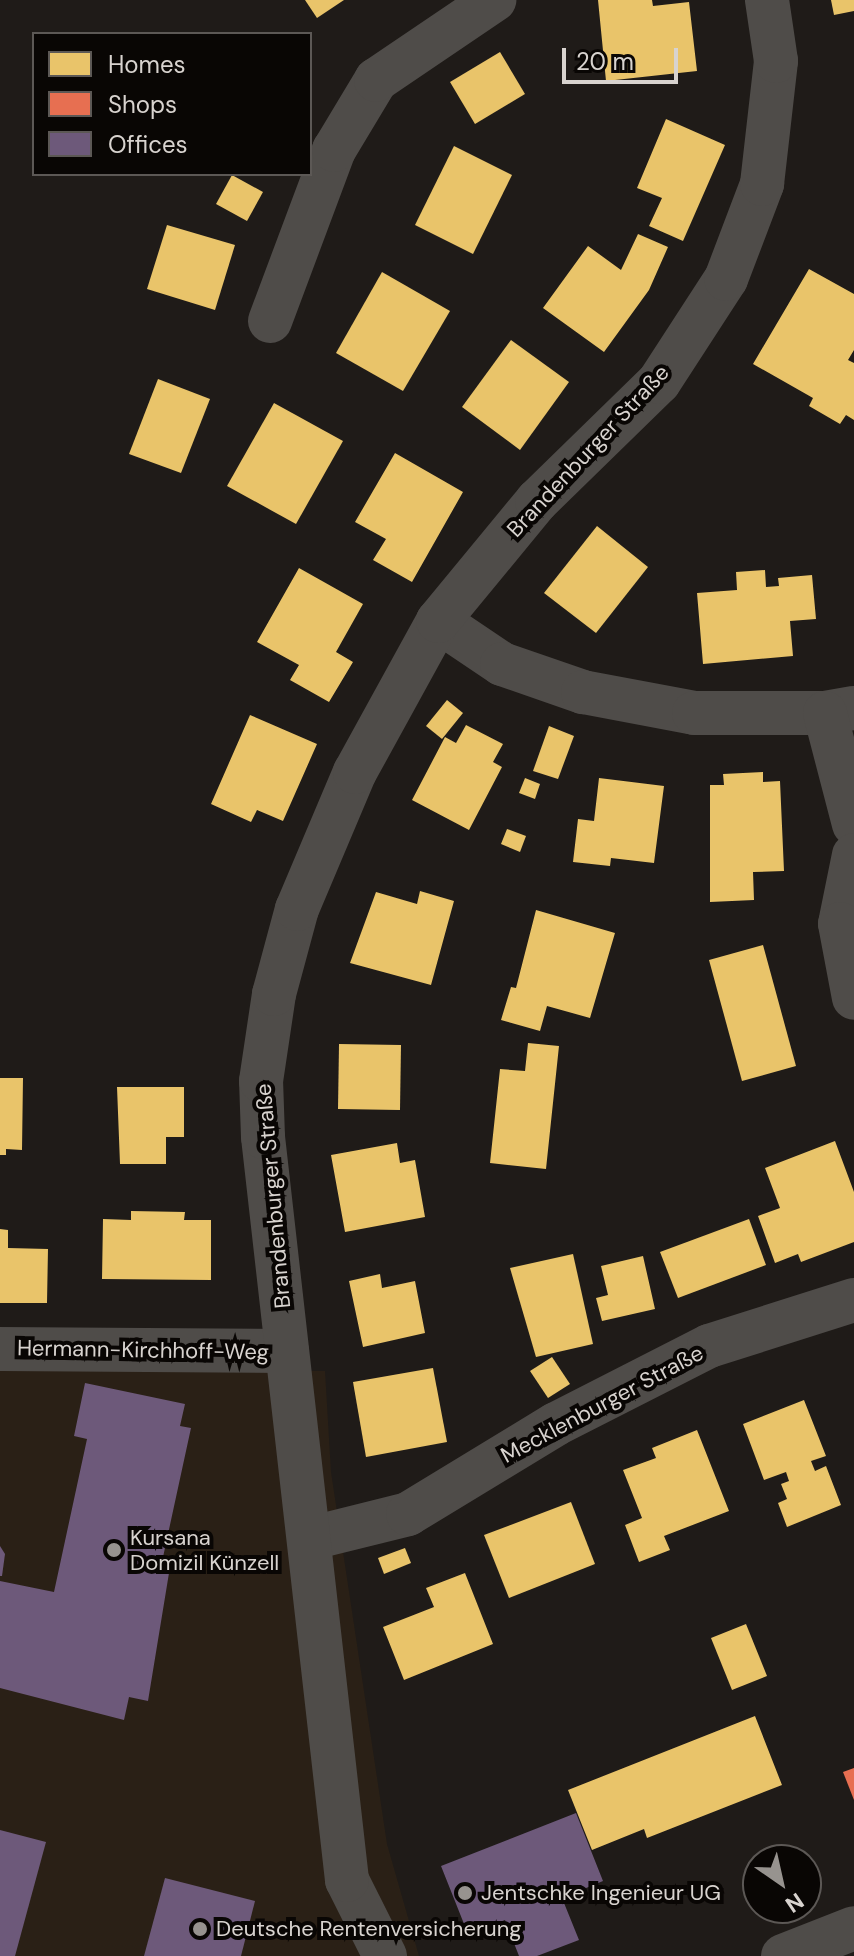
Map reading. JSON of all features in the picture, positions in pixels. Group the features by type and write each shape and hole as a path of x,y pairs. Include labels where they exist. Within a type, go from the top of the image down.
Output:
{"street":[{"path":"270,321 334,150 376,80 494,0"},
{"name":"Brandenburger Straße","path":"385,1956 347,1880 312,1538 287,1351 261,1081 274,994 297,909 355,772 438,621 537,501 659,382 726,279 762,184 776,61 767,0"},
{"path":"438,621 502,664 583,692 694,713 839,710 854,824"},
{"path":"854,855 840,924 854,998"},
{"name":"Mecklenburger Straße","path":"312,1538 408,1514 556,1424 709,1346 854,1300"},
{"name":"Hermann-Kirchhoff-Weg","path":"0,1349 287,1351"},
{"path":"783,1956 854,1928"}],"shaded area":[{"path":"0,1371 325,1371 331,1472 387,1844 419,1956 0,1956"}],"building: Homes":[{"path":"305,0 344,0 317,18"},
{"path":"598,0 652,0 653,6 689,2 697,71 606,81"},
{"path":"831,0 854,0 854,11 834,15"},
{"path":"500,52 525,94 475,124 450,82"},
{"path":"666,119 725,145 683,241 649,226 662,198 637,188"},
{"path":"454,146 512,175 473,254 415,225"},
{"path":"231,176 263,192 247,221 216,204"},
{"path":"167,225 235,245 215,310 147,289"},
{"path":"638,234 668,247 649,290 604,352 543,308 588,246 621,270"},
{"path":"809,269 854,294 854,350 848,360 854,363 854,420 846,415 840,424 809,406 813,398 753,364"},
{"path":"382,272 450,311 403,391 336,353"},
{"path":"511,340 569,382 520,450 462,407"},
{"path":"158,379 210,399 181,473 129,454"},
{"path":"274,403 343,441 296,524 227,486"},
{"path":"395,453 463,492 412,582 373,560 386,539 355,522"},
{"path":"597,526 648,567 596,633 544,593"},
{"path":"299,568 363,604 336,652 353,662 329,702 290,680 299,665 257,642"},
{"path":"765,570 766,587 779,586 778,578 812,575 816,619 790,621 793,656 703,664 697,593 737,590 736,572"},
{"path":"447,700 463,713 442,739 426,726"},
{"path":"250,715 317,744 283,821 257,810 251,822 211,804"},
{"path":"466,725 503,744 493,762 502,767 469,830 412,800 445,737 456,743"},
{"path":"549,726 574,736 558,779 533,771"},
{"path":"763,772 763,782 780,781 784,871 753,872 754,900 710,902 710,785 724,785 723,774"},
{"path":"525,778 540,784 535,799 519,793"},
{"path":"599,778 664,786 654,863 611,858 610,866 573,862 578,819 594,821"},
{"path":"507,829 526,836 520,852 501,844"},
{"path":"420,891 454,901 431,985 350,963 376,892 417,904"},
{"path":"536,910 615,933 590,1018 547,1006 540,1031 501,1020 511,987 516,988"},
{"path":"763,945 796,1066 742,1081 709,960"},
{"path":"528,1043 559,1046 546,1169 490,1163 500,1069 525,1071"},
{"path":"339,1044 401,1045 400,1110 338,1109"},
{"path":"0,1078 23,1078 22,1150 6,1149 6,1155 0,1155"},
{"path":"117,1087 184,1087 184,1137 166,1137 166,1164 120,1164"},
{"path":"835,1141 854,1192 854,1242 801,1262 798,1254 775,1263 758,1216 780,1208 765,1168"},
{"path":"397,1143 400,1163 415,1160 425,1217 345,1232 331,1155"},
{"path":"131,1211 185,1212 184,1220 211,1220 211,1280 102,1279 103,1219 131,1220"},
{"path":"749,1219 766,1265 678,1298 660,1252"},
{"path":"0,1229 8,1230 8,1248 48,1249 47,1303 0,1303"},
{"path":"573,1254 593,1344 536,1357 510,1268"},
{"path":"643,1256 655,1309 602,1321 596,1298 608,1295 601,1266"},
{"path":"380,1274 382,1288 415,1281 425,1333 363,1347 349,1281"},
{"path":"552,1357 570,1384 548,1398 530,1371"},
{"path":"433,1368 447,1442 366,1457 353,1382"},
{"path":"804,1400 826,1456 811,1461 815,1471 826,1466 841,1505 787,1527 778,1503 787,1499 781,1484 789,1481 786,1472 764,1480 743,1424"},
{"path":"697,1430 729,1511 664,1536 670,1550 639,1562 625,1525 642,1518 623,1470 656,1458 652,1448"},
{"path":"571,1502 595,1564 509,1598 484,1535"},
{"path":"405,1548 411,1563 384,1574 378,1558"},
{"path":"465,1573 493,1644 404,1680 383,1627 434,1607 426,1588"},
{"path":"746,1624 767,1676 732,1690 711,1638"},
{"path":"755,1716 782,1785 647,1838 644,1829 592,1850 568,1790"}],"building: Shops":[{"path":"854,1768 854,1800 843,1772"}],"building: Offices":[{"name":"Kursana Domizil Künzell","path":"85,1383 185,1404 180,1426 191,1428 160,1571 169,1573 148,1701 129,1697 124,1720 0,1688 0,1581 54,1592 87,1439 74,1436"},
{"path":"0,1546 5,1554 2,1576 0,1576"},
{"path":"576,1813 603,1881 562,1898 579,1940 537,1956 519,1956 505,1920 468,1934 441,1866"},
{"path":"0,1830 46,1842 15,1956 0,1956"},
{"name":"Deutsche Rentenversicherung","path":"165,1878 255,1901 241,1956 144,1956"}],"place":[{"name":"Kursana Domizil Künzell","path":"114,1550"},
{"name":"Jentschke Ingenieur UG","path":"465,1893"},
{"name":"Deutsche Rentenversicherung","path":"200,1929"}]}
